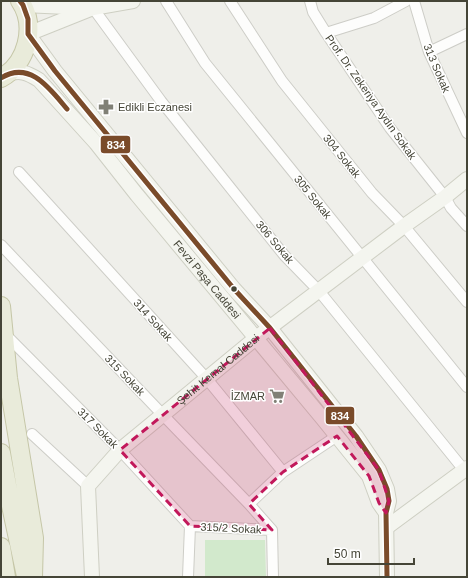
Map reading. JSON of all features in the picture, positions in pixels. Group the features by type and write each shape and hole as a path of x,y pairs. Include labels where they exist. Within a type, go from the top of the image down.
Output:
{"highway":[{"path":"3,80 17,64 25,50 28,34 28,20 22,3"},
{"path":"1,306 8,378 34,538 33,577"},
{"path":"1,453 27,577"},
{"path":"1,546 6,577"}],"street":[{"path":"28,34 93,8 133,1"},
{"name":"305 Sokak","path":"166,1 205,63 467,386"},
{"name":"304 Sokak","path":"230,1 282,81 372,193 404,226 467,302"},
{"name":"Prof. Dr. Zekeriya Aydın Sokak","path":"310,1 313,12 326,33 390,128 444,197 450,208 467,226"},
{"path":"326,33 374,18 406,1"},
{"name":"313 Sokak","path":"414,1 429,52 467,133"},
{"path":"22,3 93,8"},
{"name":"306 Sokak","path":"93,8 181,126 284,255 319,291 466,469"},
{"name":"Fevzi Paşa Caddesi","path":"28,34 60,77 234,289 270,328 356,436 379,470 387,489 389,501 387,520 387,577"},
{"path":"429,52 467,34"},
{"name":"Fevzi Paşa Caddesi","path":"3,80 12,73 20,72 29,74 39,80 96,143 147,208 369,476 378,503 387,520"},
{"name":"314 Sokak","path":"19,172 207,380 284,472"},
{"name":"Şehit Kemal Caddesi","path":"88,486 120,450 207,380 256,338 467,179"},
{"name":"315 Sokak","path":"1,245 249,504 272,530"},
{"name":"317 Sokak","path":"4,332 120,450 190,526"},
{"path":"32,434 88,486 92,577"},
{"path":"249,504 284,472 336,436"},
{"path":"387,520 394,521 466,469"},
{"path":"188,577 190,526"},
{"name":"315/2 Sokak","path":"190,526 272,530"},
{"path":"272,530 274,577"}],"highlighted area":[{"path":"270,328 379,470 389,501 386,513 379,503 369,476 337,436 283,472 249,504 272,530 190,526 120,450"}],"green space":[{"path":"205,540 265,540 266,577 205,577"}],"transit line":[{"name":"834","path":"20,1 28,19 28,34 55,71 234,289 270,328 356,436 379,470 387,489 389,501 386,513 387,577"},
{"name":"834","path":"1,78 11,73 21,72 30,75 38,79 54,93 67,109"}],"place":[{"name":"Edikli Eczanesi","path":"106,107"},
{"name":"İZMAR","path":"277,396"}]}
